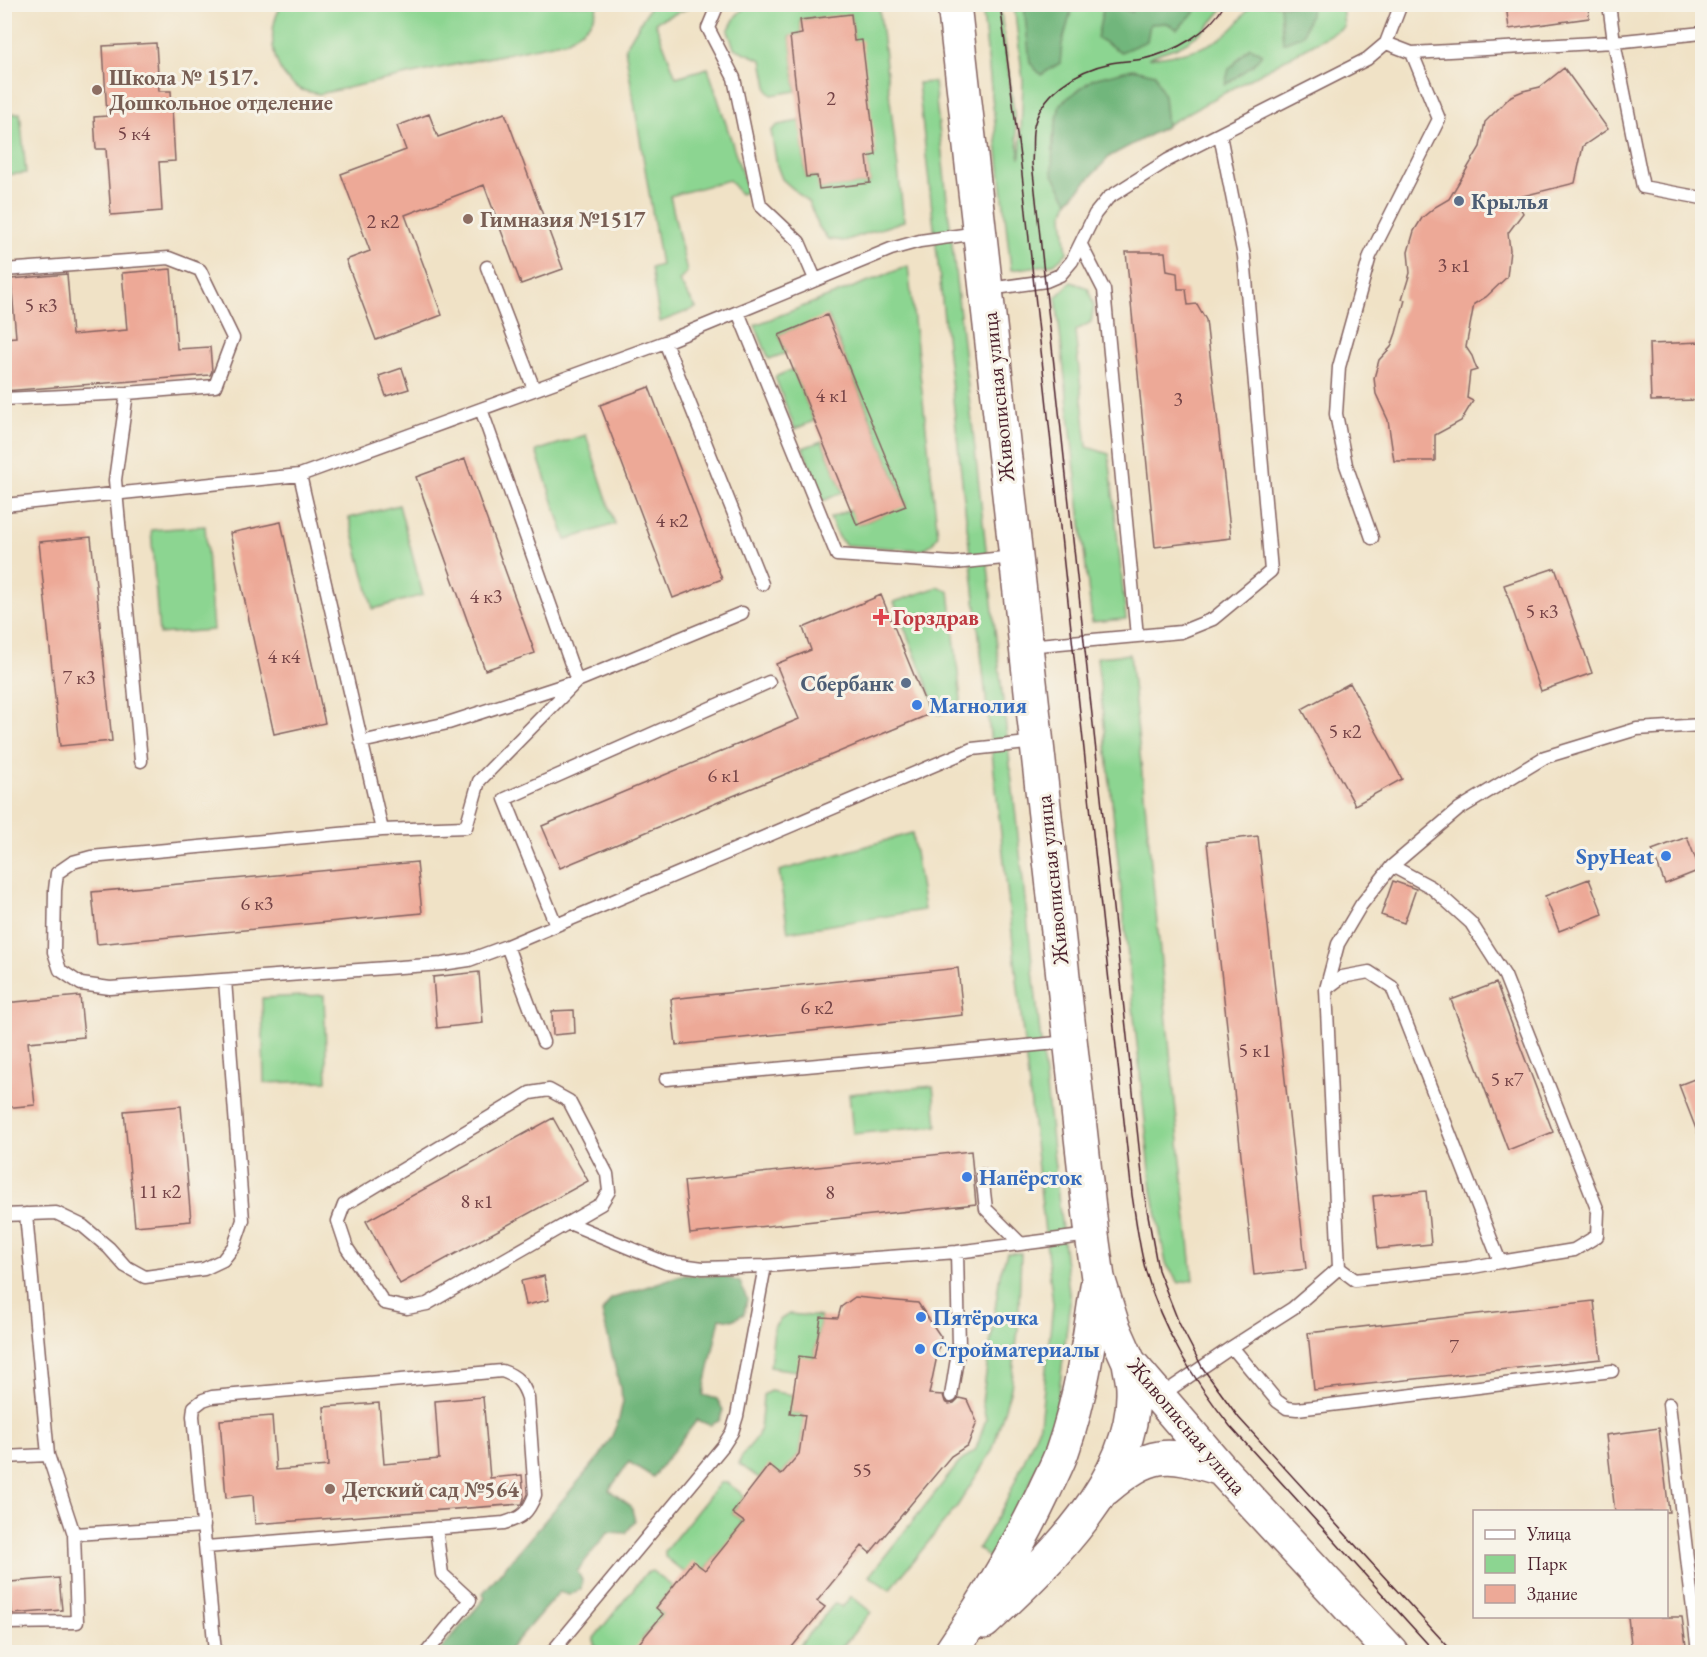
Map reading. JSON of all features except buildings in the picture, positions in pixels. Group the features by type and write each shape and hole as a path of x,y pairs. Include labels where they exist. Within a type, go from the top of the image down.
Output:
{"street":[{"name":"Живописная улица","path":"954,4 1098,1278 1113,1326 1129,1362 1221,1469 1391,1653"},
{"path":"951,1652 994,1585 1030,1521 1062,1453 1089,1348 1098,1278"},
{"path":"1079,1393 1093,1374 1104,1365 1116,1360 1129,1362 1133,1389 1131,1416 1123,1447 1104,1490"},
{"path":"951,1652 1020,1588 1052,1554 1104,1490 1135,1466 1163,1457 1177,1457 1221,1469"}],"lane":[{"path":"718,4 708,28 734,78 760,205 799,242 815,279"},
{"path":"986,290 1040,282 1060,275 1072,261 1095,214 1108,198 1168,160 1367,59 1386,43 1401,4"},
{"path":"1609,4 1614,42 1643,187 1702,198"},
{"path":"1386,43 1412,53 1614,42 1702,33"},
{"path":"1372,538 1346,465 1336,414 1339,367 1370,256 1439,119 1412,53"},
{"path":"1026,646 1181,632 1213,619 1271,571 1244,256 1220,135"},
{"path":"4,505 300,475 665,342 891,249 920,241 979,233"},
{"path":"1081,245 1104,290 1137,636"},
{"path":"4,270 169,258 200,270 233,338 214,386 4,399"},
{"path":"487,267 534,389"},
{"path":"738,312 837,555 954,563 1016,556"},
{"path":"665,342 762,584"},
{"path":"127,393 115,480 141,761"},
{"path":"481,409 577,681"},
{"path":"300,475 382,830"},
{"path":"361,742 448,723 577,681 742,613"},
{"path":"577,681 478,781 466,826 382,830 91,857 73,862 57,873 54,952 60,970 81,984 110,988 442,964 470,960 972,749 1037,741"},
{"path":"556,925 505,798 769,682"},
{"path":"1339,1268 1326,989 1338,945 1361,905 1392,866 1459,809 1545,757 1637,729 1702,725"},
{"path":"1339,1268 1355,1280 1468,1268 1574,1250 1597,1236 1598,1211 1505,976 1471,923 1431,887 1392,866"},
{"path":"507,946 543,1042"},
{"path":"1326,989 1342,977 1369,972 1392,987 1500,1262"},
{"path":"4,1215 56,1213 83,1226 109,1248 125,1266 146,1277 204,1269 223,1260 234,1246 243,1220 225,980"},
{"path":"666,1079 1070,1041"},
{"path":"549,1090 569,1101 607,1174 609,1191 601,1204 569,1222 427,1304 408,1308 384,1303 347,1248 338,1221 345,1205 530,1093 549,1090"},
{"path":"981,1175 986,1209 1021,1244"},
{"path":"4,1623 77,1622 74,1534 48,1455 26,1214"},
{"path":"569,1222 666,1263 704,1268 765,1266 957,1252 1092,1235"},
{"path":"951,1396 959,1346 957,1252"},
{"path":"552,1653 732,1432 765,1266"},
{"path":"1158,1398 1293,1308 1339,1268"},
{"path":"1232,1347 1277,1401 1287,1408 1298,1409 1612,1371"},
{"path":"206,1547 504,1523 518,1519 530,1509 535,1496 528,1398 524,1387 514,1375 502,1371 212,1397 194,1407 215,1653"},
{"path":"1669,1404 1698,1653"},
{"path":"4,1457 48,1455"},
{"path":"74,1534 204,1526"},
{"path":"427,1653 470,1600 442,1574 436,1528"}],"green space":[{"path":"282,4 597,5 590,22 566,41 319,94 302,90 290,82 277,62 273,38 274,26"},
{"path":"651,5 687,5 687,9 655,22 676,77 708,68 748,192 740,194 729,180 670,196 687,272 679,281 696,308 660,322 651,268 661,265 625,48"},
{"path":"747,5 879,5 904,221 844,241 828,239 819,227 809,203 782,179 777,166 771,131 778,125 800,121 806,177 817,176 819,189 870,183 867,157 876,155 851,15 800,20 802,34 790,36 796,91 772,95 768,91 762,60 734,48 728,31 736,16"},
{"path":"982,5 1000,5 1020,159 1023,81 1014,5 1225,5 1197,36 1182,45 1148,58 1194,50 1219,39 1241,19 1250,5 1342,5 1344,27 1110,156 1068,201 1063,216 1067,253 1054,264 1011,270"},
{"path":"1024,5 1073,5 1062,44 1060,63 1041,75 1030,63"},
{"path":"1104,5 1132,12 1132,5 1194,5 1195,12 1177,29 1167,23 1150,24 1147,41 1121,52 1097,38"},
{"path":"1280,5 1313,5 1303,35 1283,43"},
{"path":"1250,47 1262,54 1253,65 1225,85 1229,69"},
{"path":"1133,69 1155,74 1164,96 1167,126 1110,156 1068,201 1052,173 1053,139 1060,104 1093,79"},
{"path":"934,82 1070,1302 1055,1424 1019,1510 989,1558 978,1548 1005,1504 1040,1424 1053,1305 918,83"},
{"path":"20,113 26,173 5,175 5,114"},
{"path":"908,266 938,535 932,544 922,550 846,545 838,537 830,518 851,509 858,525 906,505 828,316 779,335 786,353 769,359 755,325"},
{"path":"1071,282 1088,288 1094,306 1091,322 1075,331 1087,447 1109,454 1126,619 1092,622 1056,297"},
{"path":"793,369 814,421 795,429 775,377"},
{"path":"586,435 615,524 566,540 536,451"},
{"path":"822,441 843,492 823,501 803,448"},
{"path":"399,505 423,595 373,609 349,518"},
{"path":"205,526 213,630 159,634 151,530"},
{"path":"938,587 949,591 961,700 956,709 939,714 894,602"},
{"path":"1130,654 1193,1280 1179,1283 1166,1264 1152,1190 1097,657"},
{"path":"912,833 924,910 788,932 779,871"},
{"path":"324,995 327,1081 264,1083 262,998"},
{"path":"933,1086 937,1126 853,1134 849,1094"},
{"path":"1007,1253 1021,1253 1018,1331 1011,1388 992,1451 958,1505 890,1590 869,1576 959,1463 976,1449 986,1419 982,1402 1000,1274"},
{"path":"681,1275 724,1276 740,1282 747,1299 744,1314 732,1320 720,1318 703,1395 717,1399 723,1410 719,1421 710,1425 697,1420 653,1477 629,1462 609,1490 631,1506 635,1521 626,1533 608,1532 577,1571 582,1580 581,1589 569,1595 559,1592 507,1652 439,1652 485,1598 483,1593 600,1456 611,1438 623,1401 602,1312 611,1299"},
{"path":"789,1314 821,1317 814,1358 797,1371 770,1367 774,1327"},
{"path":"770,1391 793,1395 791,1413 805,1415 799,1454 781,1475 769,1466 759,1478 739,1464 742,1456 758,1435 763,1395"},
{"path":"726,1482 745,1496 732,1513 744,1522 705,1570 684,1572 665,1557 665,1551 720,1483"},
{"path":"652,1571 673,1587 656,1608 663,1614 643,1638 638,1652 603,1652 594,1645 594,1638 646,1573"},
{"path":"851,1596 871,1612 838,1652 794,1652 835,1603 842,1607"}],"tram line":[{"path":"1000,4 1021,165 1132,1195 1146,1272 1161,1314 1180,1354 1217,1409 1435,1652"},
{"path":"1225,4 1210,24 1190,40 1167,52 1143,59 1098,66 1062,85 1043,105 1033,131 1032,163 1144,1193 1158,1270 1179,1323 1202,1367 1239,1418 1453,1652"}],"place":[{"name":"Школа № 1517. Дошкольное отделение","path":"97,90"},
{"name":"Крылья","path":"1459,201"},
{"name":"Гимназия №1517","path":"468,219"},
{"name":"Горздрав","path":"881,617"},
{"name":"Сбербанк","path":"906,683"},
{"name":"Магнолия","path":"917,705"},
{"name":"SpyHeat","path":"1666,856"},
{"name":"Напёрсток","path":"967,1177"},
{"name":"Пятёрочка","path":"921,1317"},
{"name":"Стройматериалы","path":"920,1349"},
{"name":"Детский сад №564","path":"330,1489"}]}
